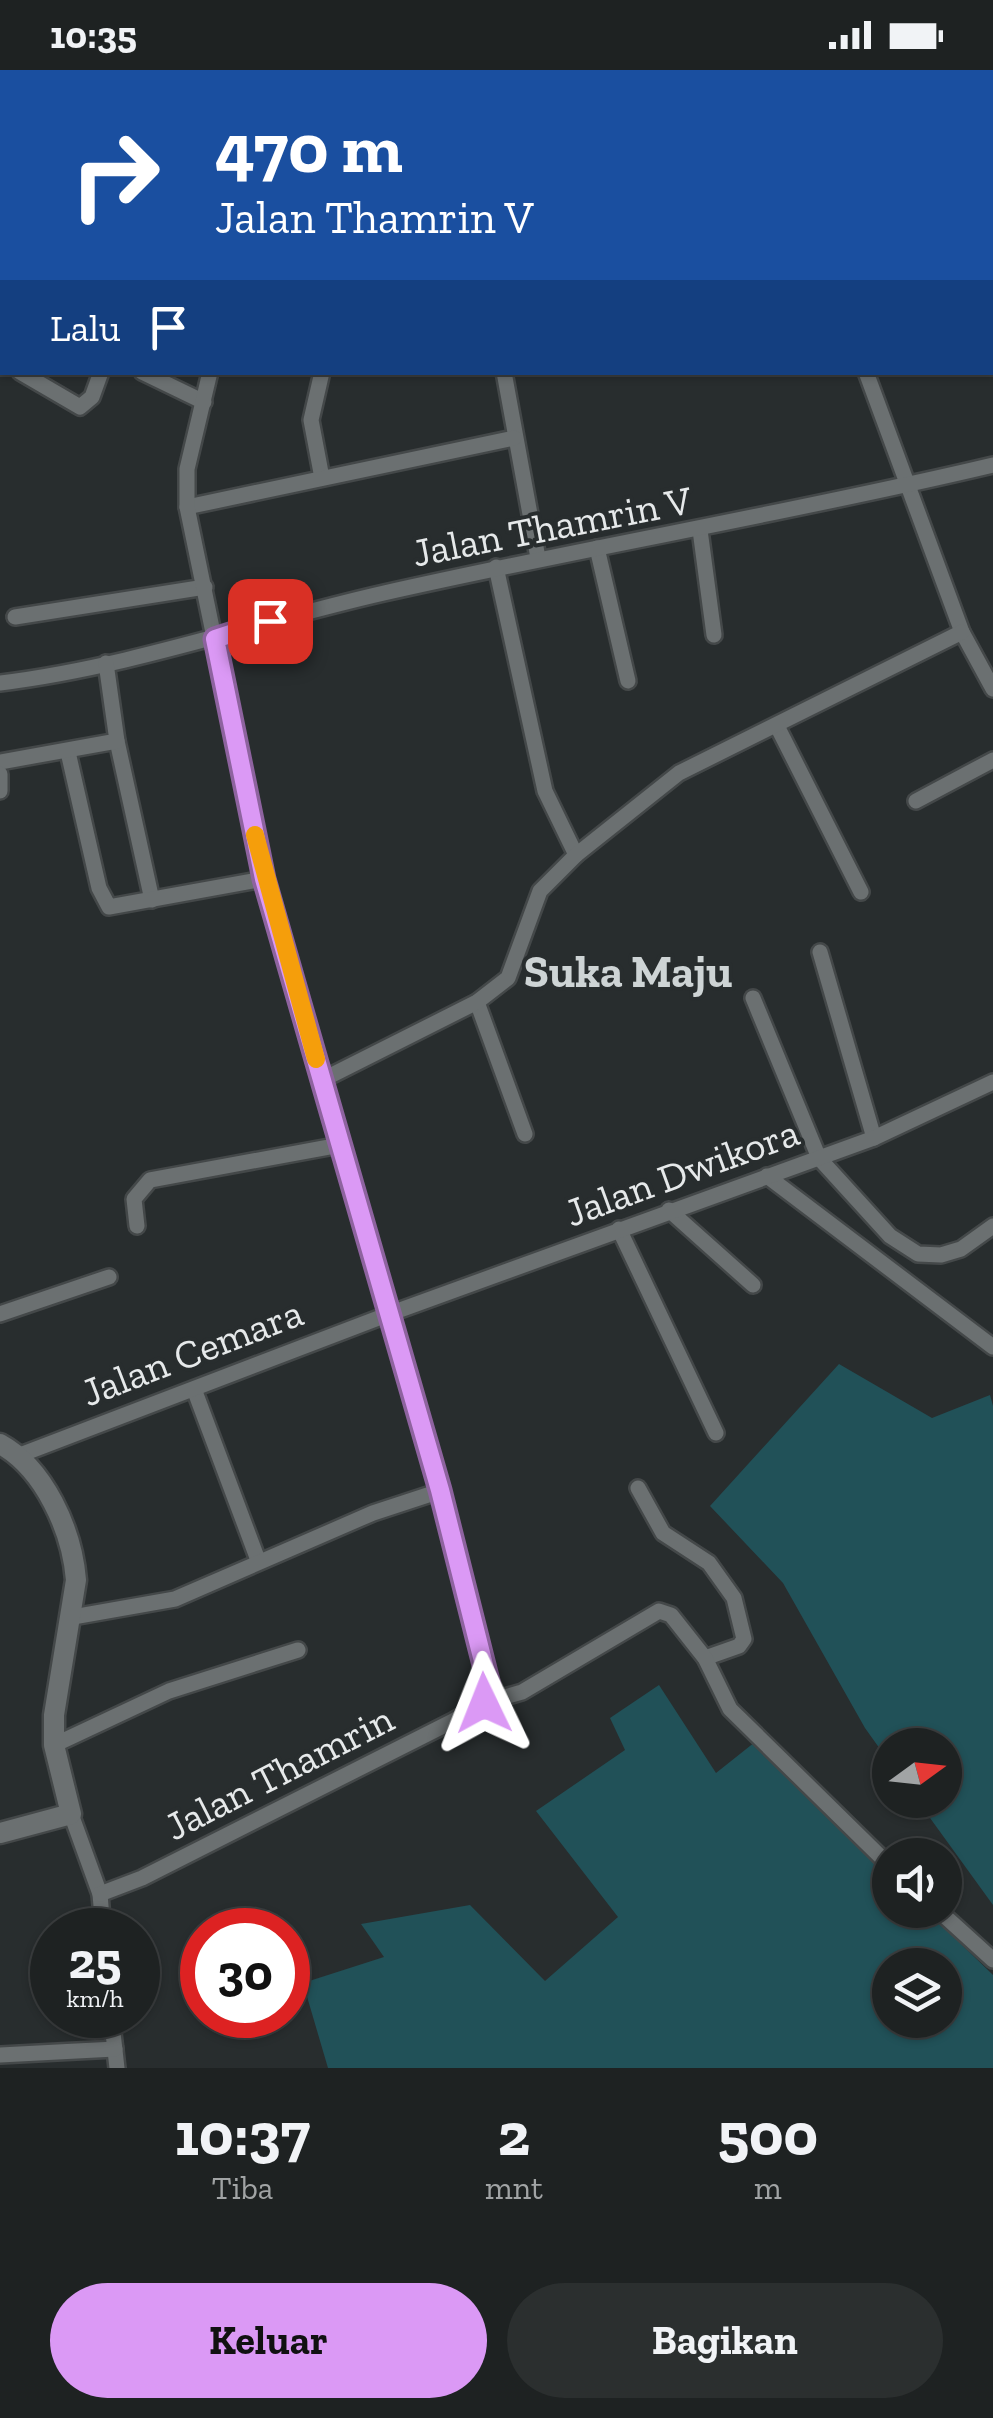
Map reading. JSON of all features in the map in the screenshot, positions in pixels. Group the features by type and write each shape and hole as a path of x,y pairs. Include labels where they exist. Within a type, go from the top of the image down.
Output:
{"street":[{"path":"25,375 80,407 92,397 100,375"},
{"path":"148,375 204,402"},
{"path":"209,375 187,469 187,507 264,879 440,1490 490,1689 484,1703"},
{"path":"321,375 311,420 322,478"},
{"path":"504,375 538,558"},
{"path":"867,375 962,632 993,689"},
{"path":"187,507 514,438"},
{"name":"Jalan Thamrin V","path":"0,682 215,639 298,612 496,567 700,530 993,465"},
{"path":"700,530 714,635"},
{"path":"597,548 628,681"},
{"path":"496,567 545,791 576,856"},
{"path":"15,617 204,587"},
{"path":"322,1080 477,1002 508,978 540,891 576,856 679,773 962,632"},
{"path":"106,663 117,741 152,900"},
{"path":"777,726 861,892"},
{"path":"0,762 117,741"},
{"path":"68,752 102,898 109,906 264,879"},
{"path":"916,802 993,760"},
{"path":"0,774 0,791"},
{"path":"820,952 874,1138"},
{"path":"753,998 819,1158 904,1248 941,1255 960,1249 993,1226"},
{"path":"477,1002 525,1134"},
{"name":"Jalan Dwikora","path":"389,1314 874,1138 993,1082"},
{"path":"137,1226 134,1200 150,1180 340,1144"},
{"path":"767,1176 993,1347"},
{"path":"669,1210 752,1285"},
{"path":"619,1229 716,1433"},
{"path":"0,1314 109,1277"},
{"name":"Jalan Cemara","path":"20,1455 389,1314"},
{"path":"194,1388 258,1560"},
{"path":"0,1444 20,1455 52,1502 74,1562 73,1617 54,1715 54,1745 71,1814 102,1908"},
{"path":"638,1488 663,1533 709,1563 734,1598 744,1638 739,1646 705,1658"},
{"path":"73,1617 174,1599 258,1560 440,1490"},
{"name":"Jalan Thamrin","path":"100,1894 142,1878 484,1703 522,1692 659,1612 671,1615 705,1658 730,1708 872,1848"},
{"path":"54,1745 169,1691 298,1650"},
{"path":"0,1833 71,1814"},
{"path":"958,1928 993,1960"},
{"path":"114,2038 117,2068"},
{"path":"0,2055 115,2049"}],"shaded area":[{"path":"839,1364 932,1418 990,1395 993,1905 962,1862 962,1838 945,1838 930,1818 962,1818 962,1728 872,1728 872,1738 783,1583 710,1506"},
{"path":"659,1685 716,1773 755,1742 872,1857 872,1928 945,1928 993,1975 993,2068 328,2068 310,2007 310,1981 384,1957 361,1924 470,1905 545,1981 618,1917 536,1811 625,1750 610,1718"}],"slow traffic":[{"path":"255,835 316,1059"}],"district":[{"name":"Suka Maju","path":"628,972"}],"route":[{"path":"270,621 215,639 264,879 440,1490 490,1689 484,1703"}]}
